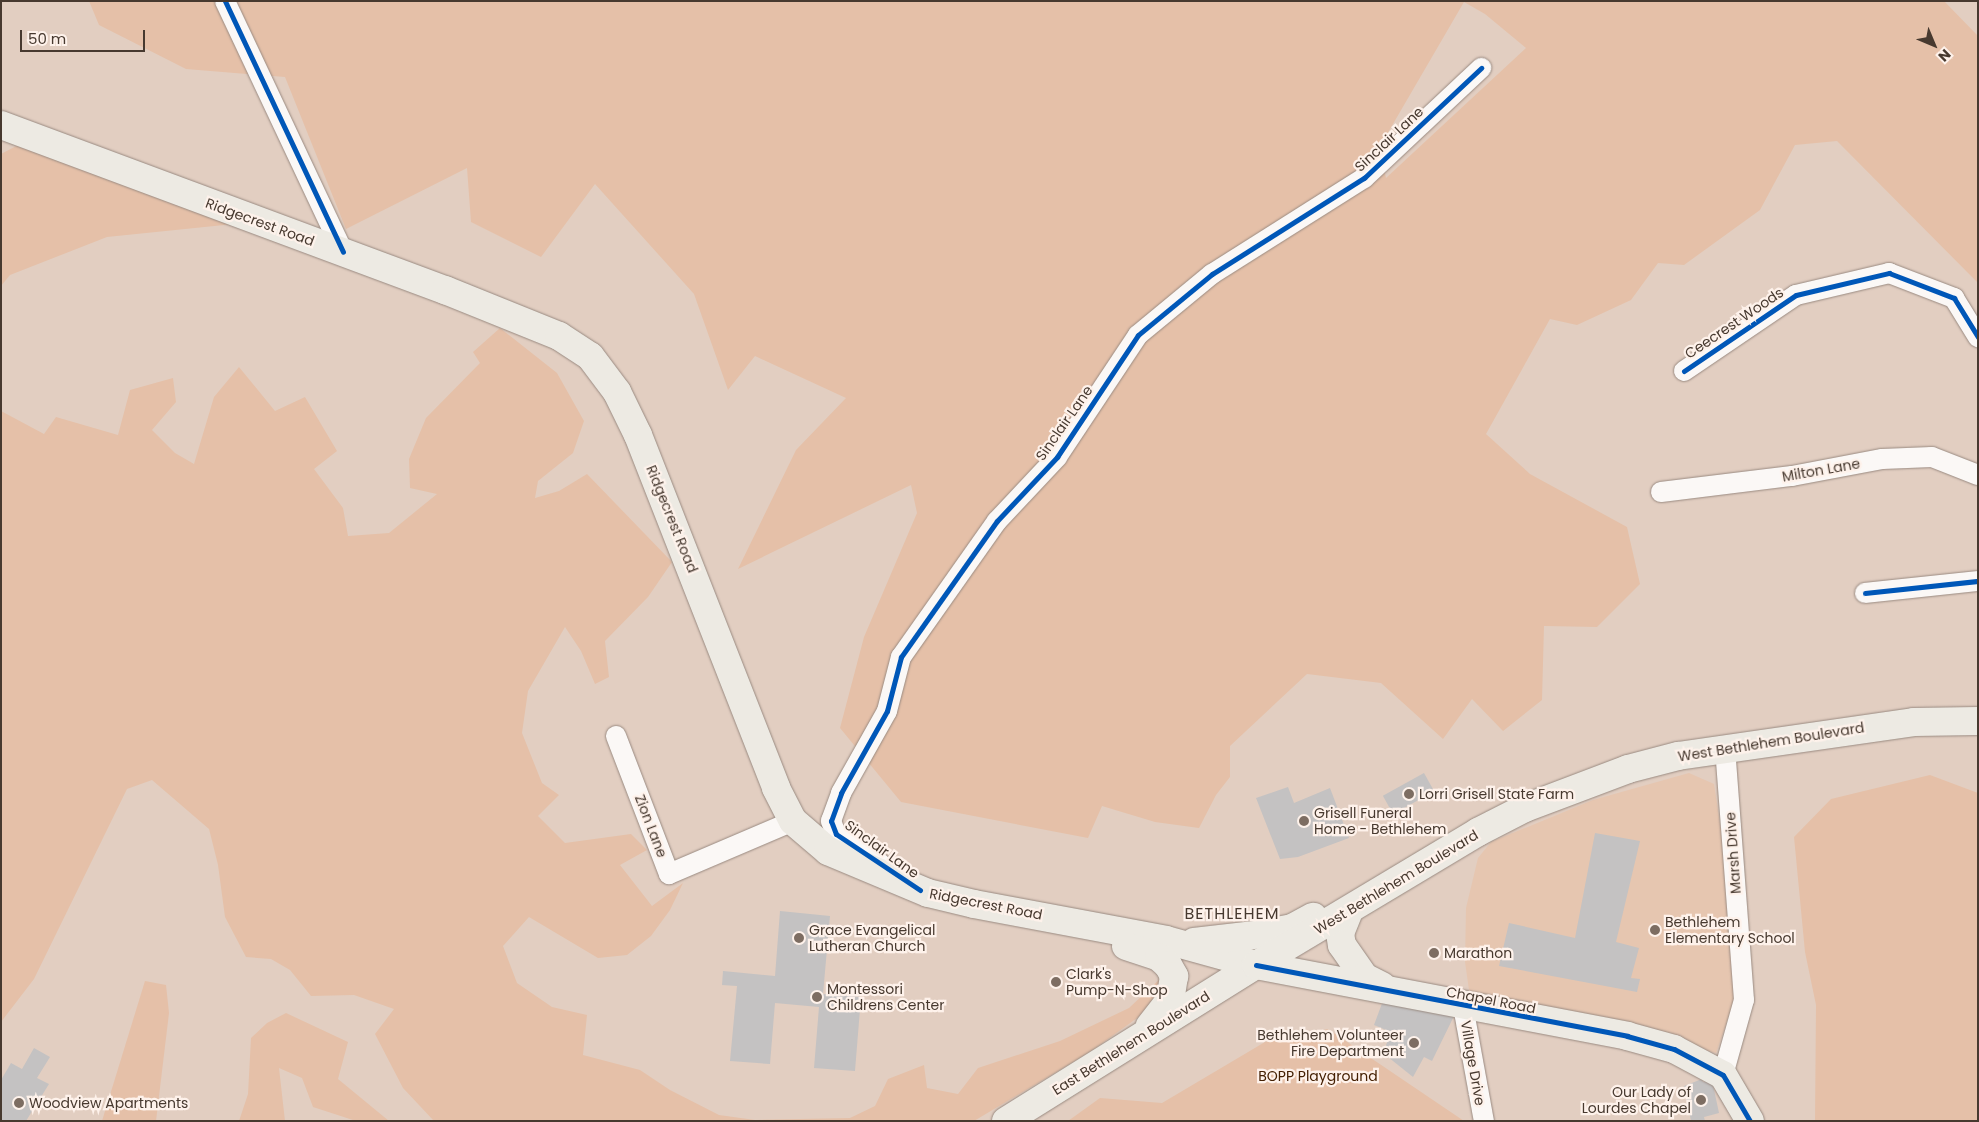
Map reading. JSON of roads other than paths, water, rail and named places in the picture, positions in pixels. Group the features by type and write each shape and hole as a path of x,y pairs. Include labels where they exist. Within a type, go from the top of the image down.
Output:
{"main road":[{"name":"Ridgecrest Road","path":"1,125 524,321 559,336 590,356 617,392 638,435 776,788 793,821 828,852 920,890 974,904 1046,916 1181,943 1256,965"},
{"name":"West Bethlehem Boulevard","path":"1256,965 1349,911 1433,858 1534,804 1628,769 1725,747 1914,722 1978,720"},
{"path":"1181,943 1292,928 1378,882 1433,858"},
{"path":"1349,911 1340,933 1342,945 1364,977 1392,991"},
{"path":"1046,916 1064,928 1159,957 1168,965 1174,976 1170,1000 1142,1036"},
{"name":"Chapel Road","path":"1256,965 1627,1036 1674,1049 1723,1076"},
{"name":"East Bethlehem Boulevard","path":"1006,1121 1256,965"},
{"path":"1723,1076 1750,1121"}],"street":[{"path":"225,1 342,252"},
{"name":"Sinclair Lane","path":"920,890 836,834 831,820 841,793 887,711 901,657 997,521 1057,457 1138,335 1212,274 1364,178 1481,68"},
{"name":"Ceecrest Woods","path":"1684,371 1796,295 1889,273 1954,298 1978,337"},
{"name":"Milton Lane","path":"1661,492 1792,476 1882,459 1932,457 1978,475"},
{"path":"1865,593 1978,582"},
{"name":"Zion Lane","path":"616,736 670,874 793,821"},
{"name":"Marsh Drive","path":"1723,1076 1744,1000 1725,747"},
{"name":"Village Drive","path":"1463,1006 1484,1121"}],"place":[{"name":"Lorri Grisell State Farm","path":"1409,794"},
{"name":"Grisell Funeral Home - Bethlehem","path":"1304,821"},
{"name":"Bethlehem Elementary School","path":"1655,930"},
{"name":"Grace Evangelical Lutheran Church","path":"799,938"},
{"name":"Marathon","path":"1434,953"},
{"name":"Clark's Pump-N-Shop","path":"1056,982"},
{"name":"Montessori Childrens Center","path":"817,997"},
{"name":"Bethlehem Volunteer Fire Department","path":"1414,1043"},
{"name":"Our Lady of Lourdes Chapel","path":"1701,1100"},
{"name":"Woodview Apartments","path":"19,1103"}],"district":[{"name":"BETHLEHEM","path":"1232,914"}],"park label":[{"name":"BOPP Playground","path":"1318,1076"}]}
